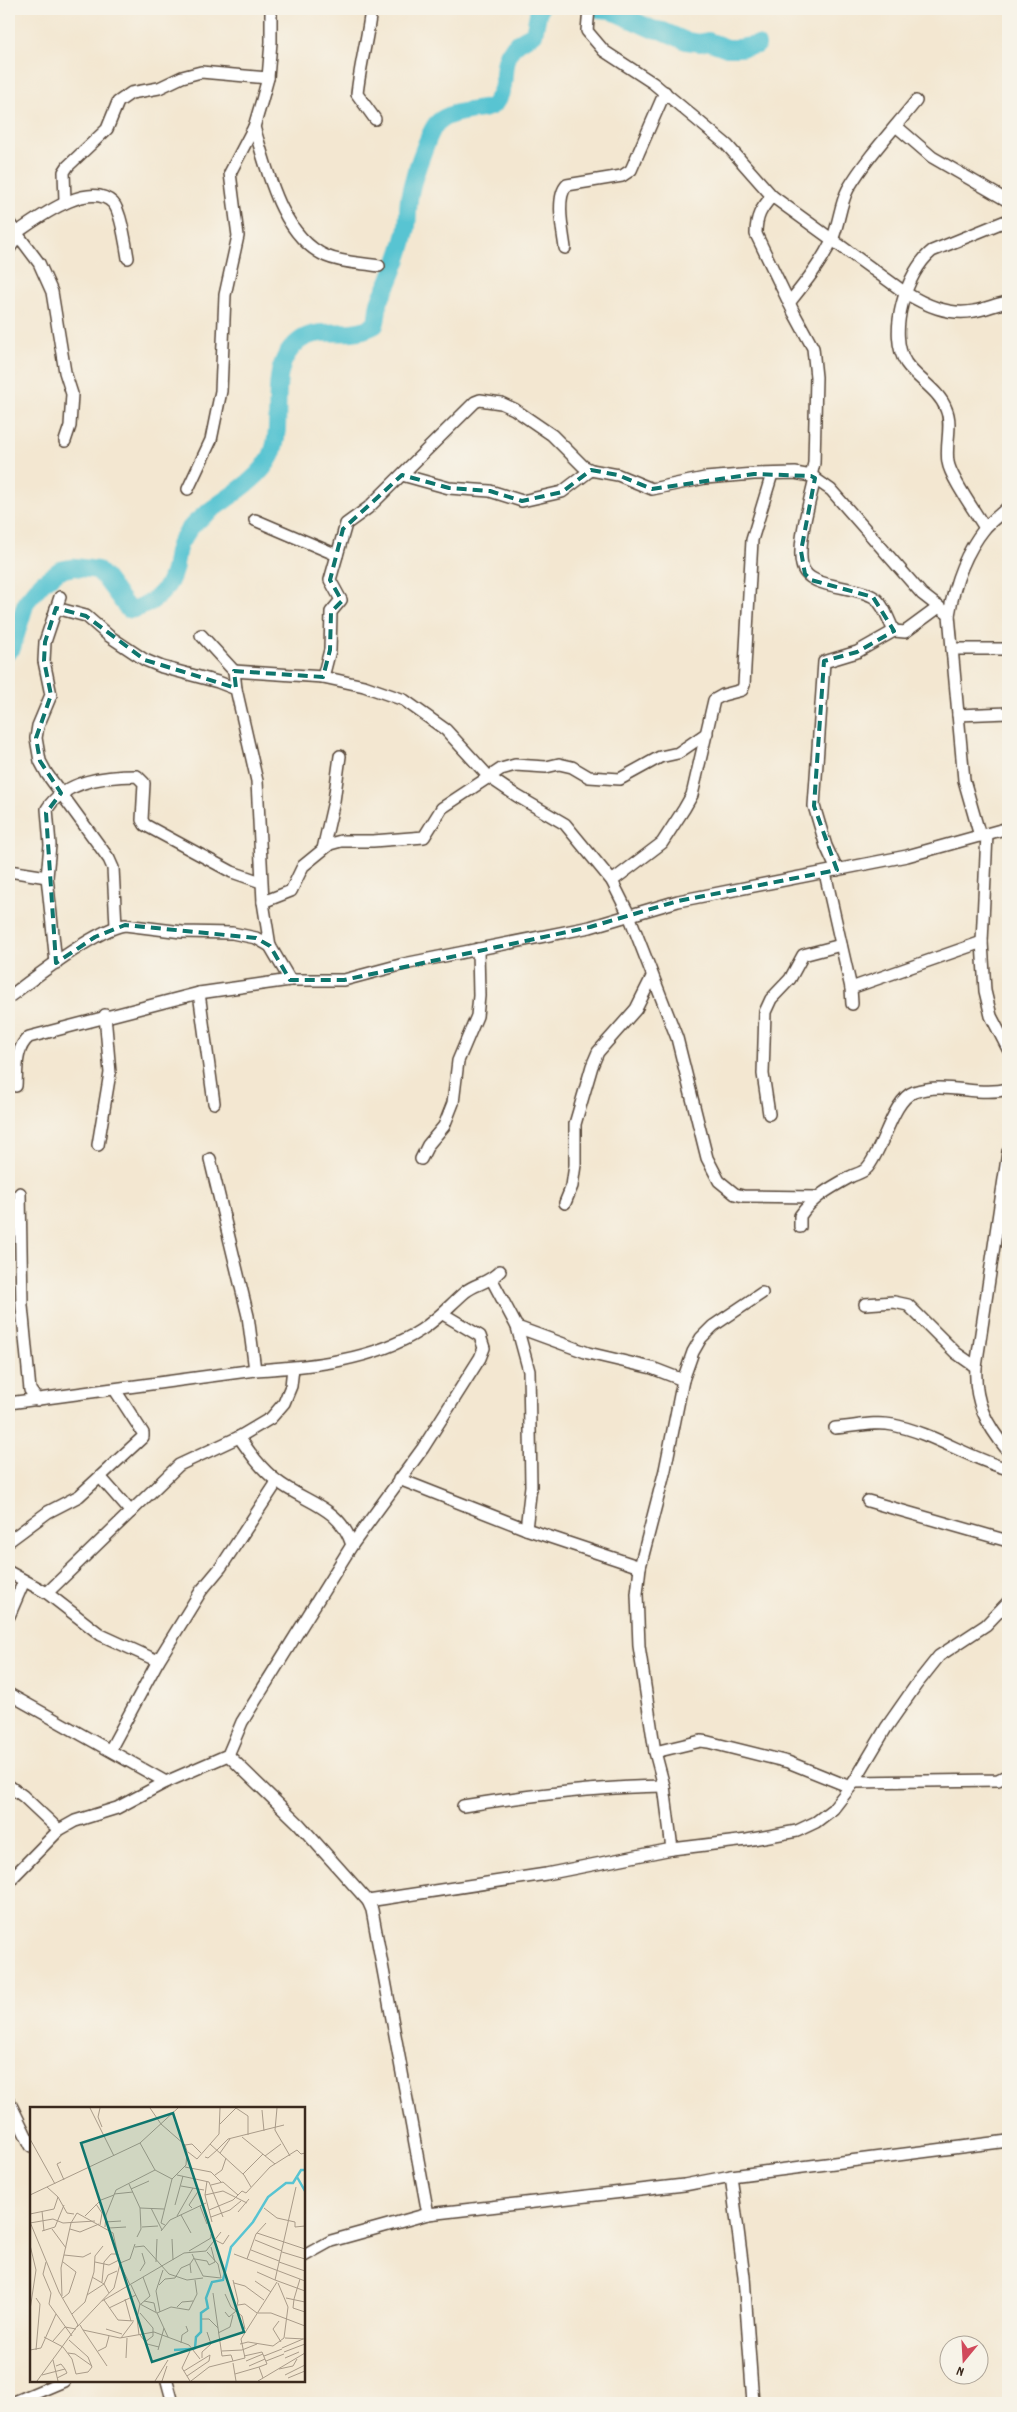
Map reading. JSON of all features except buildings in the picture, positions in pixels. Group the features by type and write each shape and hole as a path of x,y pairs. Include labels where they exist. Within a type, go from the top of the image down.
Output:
{"street":[{"path":"188,489 211,440 221,391 225,296 238,236 230,173 254,127 268,78 271,9"},
{"path":"371,9 360,61 357,94 375,120"},
{"path":"589,10 587,31 595,43 664,92 728,145 772,196 904,292 927,306 954,312 974,311 1008,302"},
{"path":"65,201 64,172 107,129 118,102 125,96 139,90 159,88 190,74 224,73 268,78"},
{"path":"565,248 560,198 563,189 567,185 622,176 631,170 664,92"},
{"path":"789,302 809,279 832,239 847,191 873,152 916,101"},
{"path":"896,126 932,157 1008,200"},
{"path":"254,127 274,192 295,230 310,247 328,256 379,266"},
{"path":"9,249 17,234 65,201 92,196 107,199 114,203 118,212 128,258"},
{"path":"772,196 759,210 756,221 756,234 813,348 816,377 813,476 801,550 805,574 811,580 855,590 873,597 881,606 894,631"},
{"path":"985,528 950,468 946,407 906,364 900,352 899,334 904,292 915,271 932,251 1008,220"},
{"path":"9,223 39,263 52,292 65,372 72,394 73,408 66,441"},
{"path":"323,677 330,650 331,612 341,600 330,580 346,524 368,508 427,447 475,402 480,400 502,403 514,408 552,435 577,462 591,470 618,474 652,489 705,478 795,473 813,476 831,490 922,594 949,615"},
{"path":"402,475 449,488 490,491 522,502 562,492 591,470"},
{"path":"612,881 657,848 684,810 692,795 706,733 717,697 742,690 744,685 752,540 772,474"},
{"path":"1008,506 985,528 964,563 953,591 949,615 964,780 984,835 982,942 986,1003 1008,1049"},
{"path":"255,520 336,555"},
{"path":"116,926 113,868 109,859 61,793 40,760 36,738 38,726 51,695 44,661 45,642 58,603 86,616 126,648 154,664 236,689"},
{"path":"837,870 826,846 814,806 824,662 857,652 894,631 905,632 938,607"},
{"path":"201,635 234,671 236,689 257,782 261,882 270,946 290,980"},
{"path":"952,649 1008,649"},
{"path":"234,671 323,677 364,686 404,700 446,730 489,777 565,824 612,881 629,915 652,977 678,1038 700,1137 707,1158 719,1181 734,1194 743,1196 816,1197"},
{"path":"958,715 1008,713"},
{"path":"263,902 291,891 303,866 330,844 341,841 373,842 424,837 442,808 501,769 515,765 546,767 560,764 572,767 589,777 620,780 660,756 678,753 706,733"},
{"path":"322,849 334,801 340,756"},
{"path":"56,963 48,877 50,845 46,812 61,793 99,777 137,776 144,783 142,820 145,826 232,872 261,882"},
{"path":"16,1086 19,1050 23,1042 29,1037 105,1016 199,992 290,980 344,980 478,949 590,927 678,901 908,856 1008,828"},
{"path":"9,871 48,877"},
{"path":"824,872 851,988 852,1004"},
{"path":"9,996 56,963 116,926 125,924 182,932 232,933 256,938 270,946"},
{"path":"851,988 982,942"},
{"path":"769,1114 763,1074 764,1019 767,1005 790,980 803,955 841,945"},
{"path":"421,1159 428,1145 444,1126 453,1103 458,1061 476,1016 479,996 478,949"},
{"path":"565,1203 572,1186 574,1172 575,1124 592,1066 598,1052 636,1010 652,977"},
{"path":"199,992 214,1102"},
{"path":"98,1145 110,1073 105,1016"},
{"path":"800,1227 800,1216 816,1197 867,1168 884,1142 901,1102 907,1095 925,1089 965,1089 991,1093 1008,1089"},
{"path":"1008,1152 1006,1182 976,1367 975,1387 982,1410 993,1433 1008,1451"},
{"path":"210,1159 238,1269 248,1316 255,1370"},
{"path":"20,1193 22,1306 30,1390 37,1400"},
{"path":"9,1403 255,1370 293,1368 377,1352 420,1331 468,1290 492,1280 500,1271"},
{"path":"492,1280 516,1327 529,1371 531,1486 526,1530"},
{"path":"672,1849 664,1786 655,1752 639,1646 637,1594 640,1567 665,1470 683,1380 701,1338 713,1326 762,1293"},
{"path":"865,1304 894,1302 908,1304 956,1353 976,1367"},
{"path":"9,1884 13,1877 59,1830 75,1821 117,1808 166,1782 228,1755 242,1722 352,1545 399,1478 423,1448 458,1396 484,1348 480,1336 473,1330 442,1314"},
{"path":"516,1327 588,1353 652,1368 683,1380"},
{"path":"47,1593 184,1462 239,1437 271,1418 284,1403 290,1386 293,1368"},
{"path":"23,1402 30,1390"},
{"path":"9,1541 48,1512 80,1496 143,1437 143,1433 115,1390"},
{"path":"835,1428 875,1423 892,1425 918,1432 985,1462 1008,1469"},
{"path":"239,1437 253,1458 277,1482 314,1502 345,1526 352,1545"},
{"path":"101,1478 131,1512"},
{"path":"399,1478 526,1530 585,1547 640,1567"},
{"path":"110,1750 158,1661 201,1591 221,1567 277,1482"},
{"path":"868,1501 1008,1541"},
{"path":"9,1572 47,1593 101,1635 158,1661"},
{"path":"9,1616 24,1581"},
{"path":"368,1901 546,1874 672,1849 747,1840 797,1831 816,1822 833,1809 852,1785 886,1728 916,1685 940,1656 986,1625 1008,1602"},
{"path":"9,1694 166,1782"},
{"path":"655,1752 702,1741 708,1742 788,1762 852,1785 998,1780 1008,1776"},
{"path":"228,1755 299,1824 368,1901 372,1910 428,2214"},
{"path":"9,1786 23,1796 59,1830"},
{"path":"463,1806 572,1791 664,1786"},
{"path":"9,2101 30,2144"},
{"path":"305,2255 331,2241 428,2214 684,2185 731,2176 1008,2141"},
{"path":"731,2176 744,2277 753,2403"},
{"path":"12,2403 62,2382"},
{"path":"167,2382 173,2403"}],"highlighted area":[{"path":"591,470 618,475 652,489 754,474 811,476 815,478 801,551 805,574 811,580 873,597 894,631 857,652 824,661 814,806 837,870 678,901 590,927 344,980 290,980 270,946 256,938 125,925 95,937 56,963 46,813 61,793 40,761 36,738 51,695 44,661 45,642 56,608 86,616 145,660 236,688 234,671 323,677 330,650 331,612 342,601 330,580 343,529 402,475 449,488 490,491 522,501 562,492"}],"waterway":[{"path":"9,651 12,648 26,602 42,583 60,570 75,567 97,570 130,610 148,604 158,597 172,576 179,544 191,528 201,518 245,485 264,467 271,456 277,428 279,381 282,366 288,353 299,341 307,336 355,332 375,325 380,300 391,277 405,237 409,199 414,179 425,146 434,128 443,118 493,105 500,95 503,86 506,59 519,42 534,34 539,9"},
{"path":"598,9 610,10 652,29 663,31 686,41 700,43 708,41 727,48 757,45"}]}
